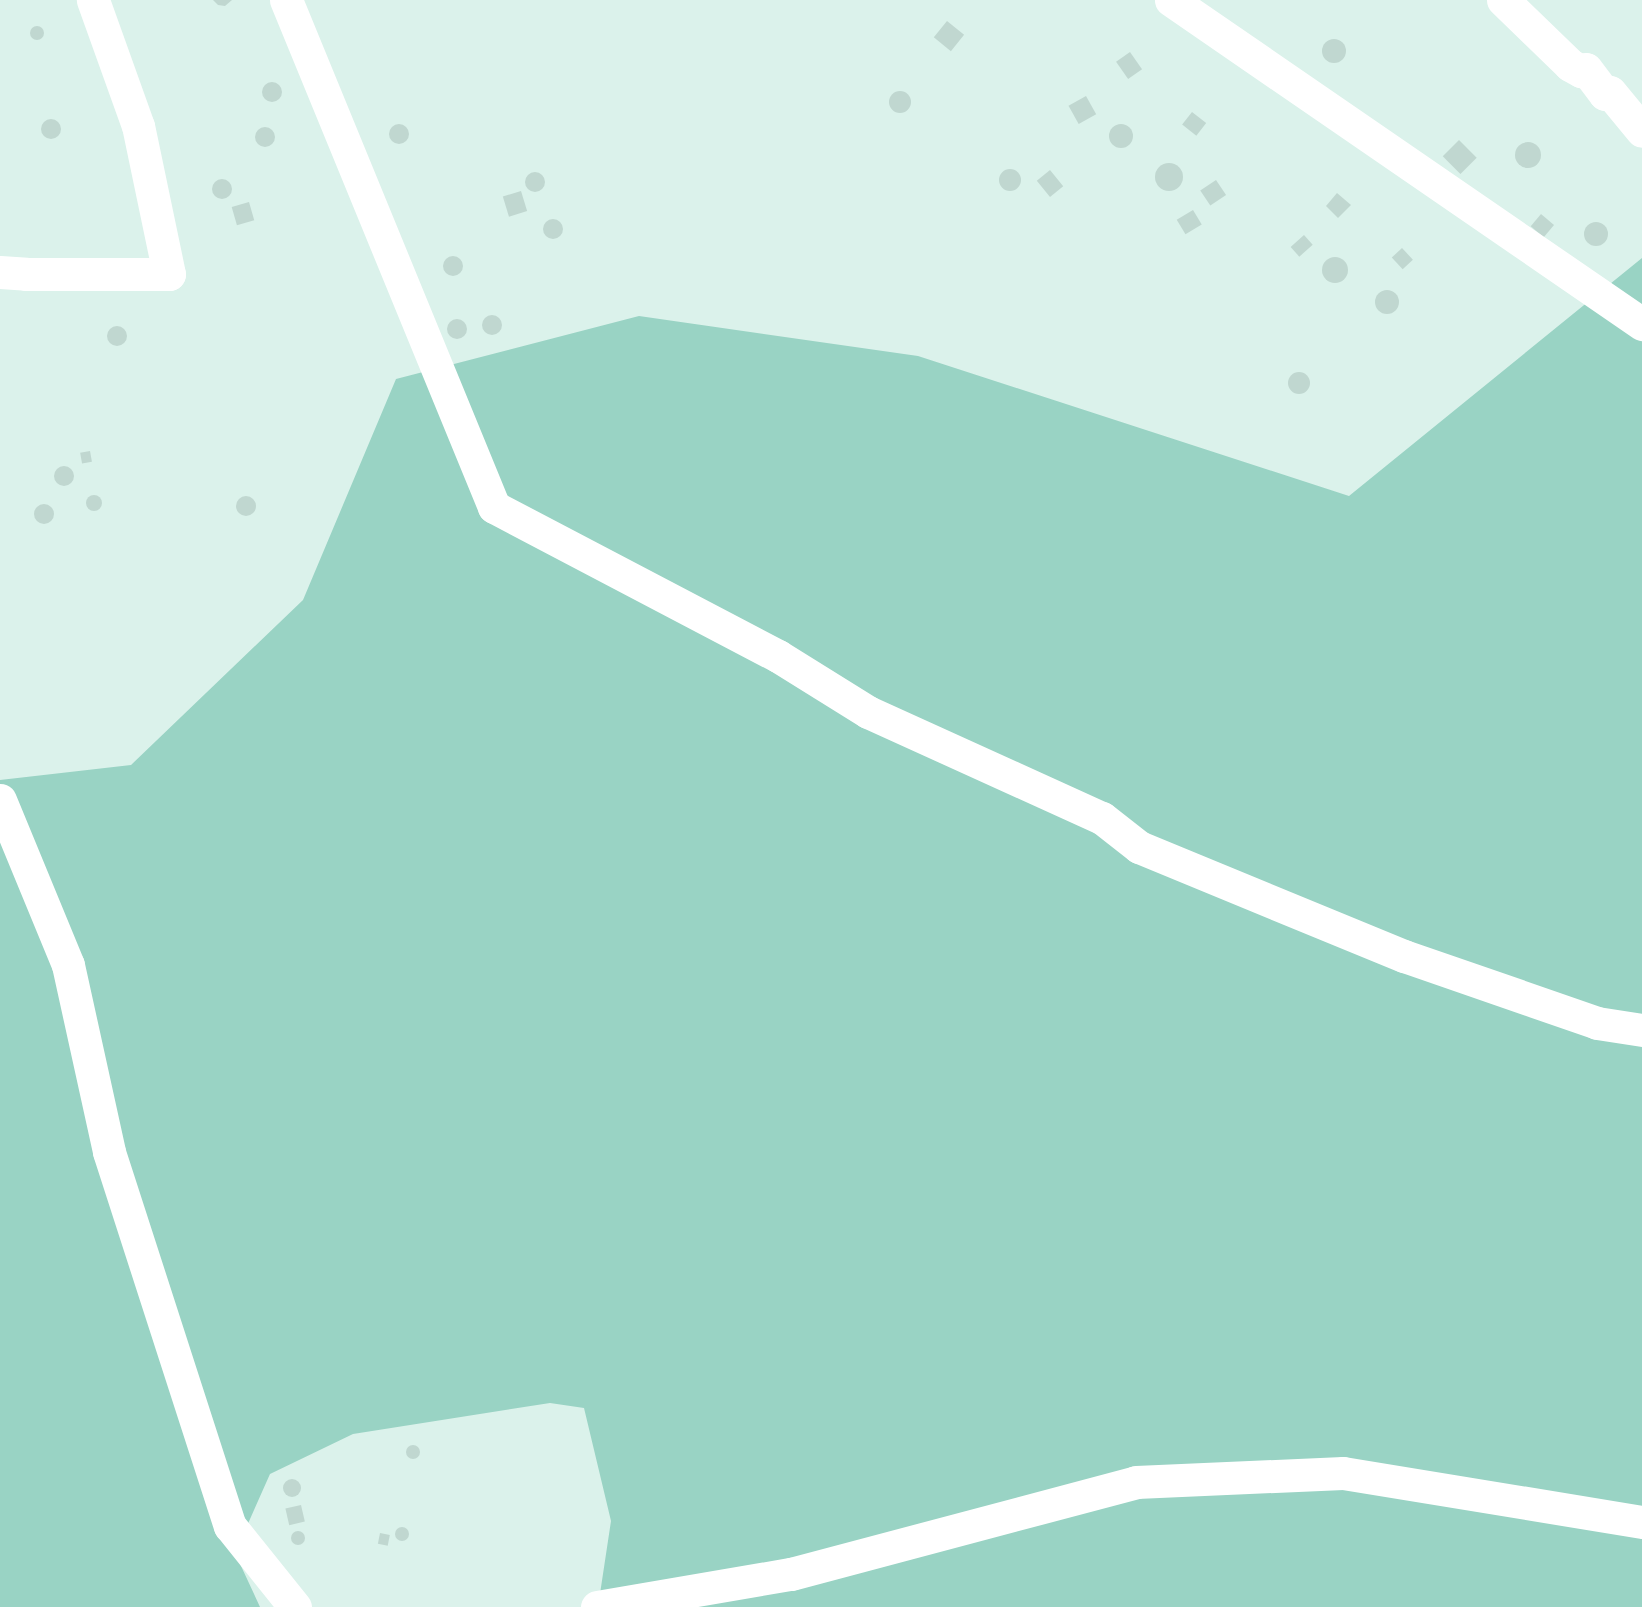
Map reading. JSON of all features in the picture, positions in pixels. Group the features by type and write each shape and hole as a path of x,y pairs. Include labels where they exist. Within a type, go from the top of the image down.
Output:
{"street":[{"path":"0,272 169,274 138,126 93,0"},
{"path":"286,0 494,507 778,656 868,712 1102,818 1139,847 1404,956 1598,1023 1642,1030"},
{"path":"1171,0 1642,324"},
{"path":"1503,0 1570,65 1581,71 1586,69 1605,94 1610,92 1642,131"},
{"path":"0,800 68,965 109,1152 230,1526 295,1607"},
{"path":"597,1607 791,1574 1136,1482 1343,1473 1642,1522"}],"green space":[{"path":"1642,258 1642,1607 598,1607 611,1521 584,1408 550,1403 353,1434 270,1474 235,1553 260,1607 0,1607 0,780 131,765 303,600 396,379 639,316 918,356 1349,496"}],"building":[{"path":"213,0 232,0 225,6 218,5"},
{"path":"947,21 964,35 951,51 934,37"},
{"path":"34,26 40,26 44,33 40,40 34,40 30,36 30,30"},
{"path":"1334,39 1343,42 1346,51 1343,60 1334,63 1325,60 1322,51 1325,42"},
{"path":"1130,52 1142,69 1128,79 1116,62"},
{"path":"268,82 276,82 282,88 282,96 276,102 268,102 262,96 262,88"},
{"path":"900,91 908,94 911,102 908,110 900,113 892,110 889,102 892,94"},
{"path":"1086,96 1096,114 1079,124 1069,106"},
{"path":"1192,112 1206,123 1196,136 1182,125"},
{"path":"47,119 55,119 61,125 61,133 55,139 47,139 41,133 41,125"},
{"path":"395,124 403,124 409,130 409,138 403,144 395,144 389,138 389,130"},
{"path":"1121,124 1129,128 1133,136 1129,144 1121,148 1113,144 1109,136 1113,128"},
{"path":"261,127 269,127 275,133 275,141 269,147 261,147 255,141 255,133"},
{"path":"1459,140 1477,158 1460,174 1443,156"},
{"path":"1528,142 1537,146 1541,155 1537,164 1528,168 1519,164 1515,155 1519,146"},
{"path":"1169,163 1179,167 1183,177 1179,187 1169,191 1159,187 1155,177 1159,167"},
{"path":"1010,169 1018,172 1021,180 1018,188 1010,191 1002,188 999,180 1002,172"},
{"path":"1050,170 1063,186 1050,197 1037,181"},
{"path":"531,172 539,172 545,178 545,186 539,192 531,192 525,186 525,178"},
{"path":"218,179 226,179 232,185 232,193 226,199 218,199 212,193 212,185"},
{"path":"1216,180 1226,195 1210,206 1200,191"},
{"path":"521,191 527,211 509,217 503,197"},
{"path":"1337,193 1351,205 1338,218 1326,206"},
{"path":"249,202 254,220 237,225 232,207"},
{"path":"1193,210 1202,225 1185,234 1177,220"},
{"path":"1541,214 1554,225 1544,237 1531,226"},
{"path":"549,219 557,219 563,225 563,233 557,239 549,239 543,233 543,225"},
{"path":"1596,222 1605,225 1608,234 1605,243 1596,246 1587,243 1584,234 1587,225"},
{"path":"1304,235 1313,245 1299,257 1291,247"},
{"path":"1402,248 1413,260 1403,269 1392,258"},
{"path":"449,256 457,256 463,262 463,270 457,276 449,276 443,270 443,262"},
{"path":"1335,257 1344,261 1348,270 1344,279 1335,283 1326,279 1322,270 1326,261"},
{"path":"1387,290 1395,294 1399,302 1395,310 1387,314 1379,310 1375,302 1379,294"},
{"path":"488,315 496,315 502,321 502,329 496,335 488,335 482,329 482,321"},
{"path":"453,319 461,319 467,325 467,333 461,339 453,339 447,333 447,325"},
{"path":"113,326 121,326 127,332 127,340 121,346 113,346 107,340 107,332"},
{"path":"1295,372 1303,372 1310,379 1310,387 1303,394 1295,394 1288,387 1288,379"},
{"path":"90,451 92,462 82,464 80,453"},
{"path":"60,466 68,466 74,472 74,480 68,486 60,486 54,480 54,472"},
{"path":"91,495 97,495 102,503 100,509 91,511 86,506 86,500"},
{"path":"242,496 250,496 256,502 256,510 250,516 242,516 236,510 236,502"},
{"path":"40,504 48,504 54,510 54,518 48,524 40,524 34,518 34,510"},
{"path":"410,1445 416,1445 420,1452 416,1459 410,1459 406,1455 406,1449"},
{"path":"292,1479 298,1482 301,1488 298,1494 292,1497 286,1494 283,1488 286,1482"},
{"path":"301,1505 305,1522 289,1525 285,1509"},
{"path":"402,1527 407,1529 409,1534 407,1539 402,1541 397,1539 395,1534 397,1529"},
{"path":"295,1531 301,1531 305,1538 301,1545 295,1545 291,1541 291,1535"},
{"path":"380,1533 390,1535 388,1546 378,1544"}]}
